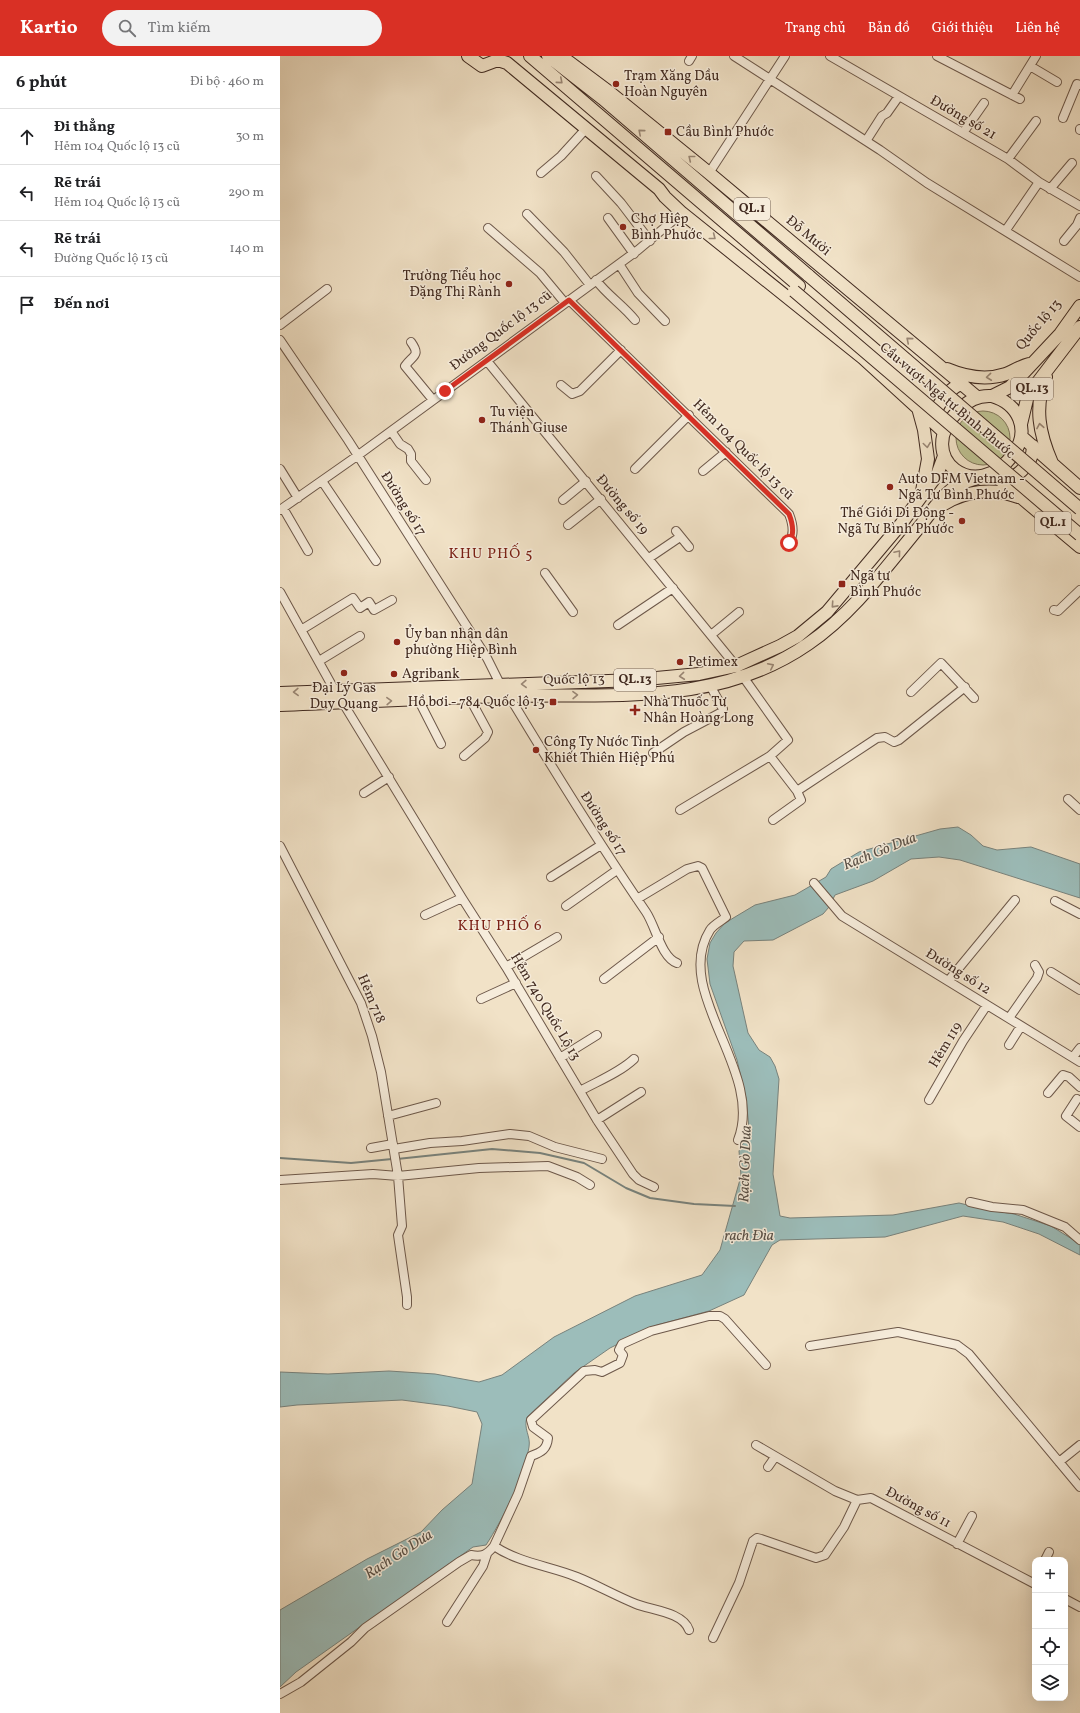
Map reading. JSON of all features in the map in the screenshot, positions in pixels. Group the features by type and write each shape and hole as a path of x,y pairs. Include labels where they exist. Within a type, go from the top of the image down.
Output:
{"highway":[{"path":"468,56 482,66 496,58"},
{"name":"QL.1","path":"530,56 689,204 918,407 944,432"},
{"name":"Đỗ Mười","path":"548,56 605,95 625,105 811,272"},
{"name":"Đỗ Mười","path":"561,56 605,95 705,178 977,397"},
{"name":"QL.1","path":"572,56 597,77 605,95"},
{"name":"QL.1","path":"496,58 503,68 583,132 656,194 689,204 796,288"},
{"name":"QL.1","path":"496,58 506,63 659,189 665,197"},
{"name":"Cầu vượt Ngã tư Bình Phước","path":"811,272 1080,502"},
{"name":"Cầu vượt Ngã tư Bình Phước","path":"811,272 1080,509"},
{"name":"Cầu vượt Ngã tư Bình Phước","path":"796,288 1080,527"},
{"name":"Cầu vượt Ngã tư Bình Phước","path":"796,288 1080,535"},
{"name":"Quốc lộ 13","path":"992,396 1010,387 1056,331 1080,298"},
{"name":"Quốc lộ 13","path":"1027,367 1060,334 1080,306"},
{"name":"QL.13","path":"1021,424 1012,407 1005,401 992,396 977,397 956,413 948,422 944,432 942,444 944,456 947,462 957,472 980,477 992,473 1006,463 1014,454 1022,437 1021,424 1026,399 1080,327"},
{"path":"1052,462 1040,431 1038,407 1042,388 1055,360"},
{"path":"939,365 966,376 982,378 1004,375 1027,367"},
{"path":"934,422 935,411 939,405 960,384"},
{"path":"918,407 926,437 928,458 927,471 920,498"},
{"path":"1022,437 1080,488"},
{"path":"1004,482 1022,471 1031,457 1032,446"},
{"name":"Quốc lộ 13","path":"280,693 656,678 699,674 736,666 798,636 827,612 891,536 920,498 938,473 944,456"},
{"name":"QL.1","path":"992,473 1080,547"},
{"name":"Quốc lộ 13","path":"280,705 469,697 683,691 711,687 744,678 790,657 824,632 870,586 954,487 980,477"},
{"path":"934,509 956,497 970,493 998,492 1025,500"}],"street":[{"path":"734,56 927,182 1080,277"},
{"path":"705,178 771,80 785,56"},
{"name":"Đường số 21","path":"830,56 963,133 1008,160 1038,182 1080,206"},
{"path":"937,56 1020,99"},
{"path":"1012,95 1036,56"},
{"path":"1030,66 1057,82"},
{"path":"1063,118 1077,84 1080,85"},
{"path":"866,141 882,116 887,113 899,96"},
{"path":"963,133 984,103"},
{"path":"1008,160 1036,121"},
{"path":"541,173 561,156 583,132"},
{"path":"1050,189 1072,163"},
{"path":"596,176 621,203 650,241"},
{"path":"1006,230 1038,182"},
{"name":"Đường Quốc lộ 13 cũ","path":"282,509 357,456 567,301 634,254 689,204"},
{"path":"527,214 593,283 616,299 635,320"},
{"path":"608,218 634,254"},
{"path":"1064,241 1077,225 1080,218"},
{"name":"Hẻm 104 Quốc lộ 13 cũ","path":"488,228 530,263 567,301 689,415 789,514 793,525 792,539 789,543"},
{"path":"619,264 638,293 665,322"},
{"path":"280,325 327,289"},
{"name":"Đường số 17","path":"280,340 357,456 487,658 500,684"},
{"path":"411,342 416,351 416,355 405,366 433,400"},
{"path":"561,385 572,394 580,391 621,350"},
{"name":"Đường số 19","path":"487,361 736,666"},
{"path":"635,469 689,415"},
{"path":"391,431 400,444 408,449 411,454 411,461 426,480"},
{"path":"703,471 726,452"},
{"path":"280,469 298,498"},
{"path":"322,480 376,561"},
{"path":"563,500 586,481"},
{"path":"568,525 601,500"},
{"path":"282,509 308,551"},
{"path":"649,558 678,534 688,547"},
{"path":"545,573 573,612"},
{"path":"618,625 673,588"},
{"path":"1054,610 1058,610 1080,590"},
{"path":"280,592 335,691"},
{"path":"301,630 353,598 360,608 370,602 374,610 392,600"},
{"path":"711,635 739,612"},
{"path":"319,661 360,636"},
{"path":"911,692 941,663 974,698"},
{"path":"680,810 770,756 788,740 744,678"},
{"path":"653,753 684,732 722,712 723,709 711,687"},
{"path":"797,791 877,738 884,737 894,742 899,740 965,687"},
{"name":"Đường số 17","path":"509,696 559,780 647,914 668,959 677,963"},
{"path":"464,756 485,738 488,732 469,697"},
{"path":"418,700 441,744"},
{"name":"Hẻm 740 Quốc Lộ 13","path":"343,702 462,898 516,983 597,1120 624,1162 639,1180 654,1187"},
{"path":"770,756 797,791 801,800 773,820"},
{"path":"364,793 388,777"},
{"path":"1068,799 1080,810"},
{"path":"551,877 601,845"},
{"name":"Hẻm 718","path":"280,846 361,1003 372,1036 381,1072 398,1176 402,1226 398,1235 407,1305"},
{"path":"637,899 687,869 698,866 702,868 726,916 710,929 699,957 703,990 734,1070 741,1097 743,1124 738,1140"},
{"path":"566,906 617,870"},
{"name":"Đường số 12","path":"814,883 842,916 949,980 1077,1060"},
{"path":"425,915 462,898"},
{"path":"949,980 1014,900"},
{"path":"1055,901 1080,914"},
{"path":"506,967 557,937"},
{"path":"604,979 659,937"},
{"path":"1009,1018 1037,978 1039,972 1035,965"},
{"path":"1051,972 1080,990"},
{"path":"482,999 516,983"},
{"name":"Hẻm 119","path":"929,1100 963,1041 987,1005"},
{"path":"1010,1045 1021,1026"},
{"path":"560,1058 597,1035"},
{"path":"1077,1060 1080,1048"},
{"path":"580,1091 602,1078 623,1069 634,1059"},
{"path":"1048,1093 1063,1075 1069,1077 1080,1087"},
{"path":"597,1120 641,1092"},
{"path":"1076,1099 1066,1116 1080,1127"},
{"path":"388,1116 436,1103"},
{"path":"371,1148 430,1142 462,1141 510,1134 529,1136 555,1147 602,1159"},
{"path":"280,1180 366,1175 398,1176 479,1168 548,1166 577,1177 590,1185"},
{"path":"970,1202 992,1207 1023,1210 1065,1227 1080,1240"},
{"path":"447,1622 483,1566 487,1554 494,1546 518,1494 531,1456 545,1449 548,1438 533,1427 532,1420 584,1371 595,1370 602,1372 620,1363 623,1356 619,1350 622,1344 651,1331 709,1316 720,1316 725,1319 766,1365"},
{"path":"810,1346 898,1332 957,1345 969,1354 1080,1487"},
{"name":"Đường số 11","path":"756,1445 835,1492 857,1500 871,1498 957,1544 1032,1580"},
{"path":"1059,1462 1080,1445"},
{"path":"768,1467 775,1457"},
{"path":"713,1638 739,1583 753,1541 756,1538 816,1558 821,1558 825,1555 844,1527 857,1500"},
{"path":"957,1544 972,1516"},
{"path":"494,1546 536,1565 576,1576 636,1604 678,1618 688,1626 689,1630"},
{"path":"1046,1557 1049,1552"},
{"path":"280,1694 301,1682 351,1642 365,1628 459,1562 471,1555 479,1556 487,1554"},
{"path":"1068,1601 1080,1607"}],"green space":[{"path":"978,411 988,411 998,415 1006,423 1010,433 1010,443 1006,453 998,461 988,465 978,465 968,461 960,453 956,443 956,433 960,423 968,415"}],"water":[{"path":"958,827 971,835 983,846 997,850 1031,847 1080,864 1080,898 960,860 939,857 911,859 873,881 835,895 829,907 823,914 773,940 744,941 734,952 733,966 748,1033 759,1050 770,1057 775,1066 779,1079 773,1174 780,1216 790,1218 893,1215 959,1203 1014,1214 1051,1226 1080,1244 1080,1255 1039,1234 1003,1222 963,1216 885,1237 780,1240 772,1245 744,1295 709,1311 657,1325 610,1348 574,1373 527,1417 526,1425 529,1447 523,1471 506,1510 486,1545 473,1547 296,1672 280,1687 280,1610 367,1559 421,1532 442,1510 472,1484 482,1424 477,1412 448,1406 402,1400 280,1407 280,1372 328,1374 389,1371 435,1374 479,1382 502,1375 554,1337 635,1296 702,1275 720,1250 741,1176 739,1151 747,1136 749,1128 746,1098 737,1060 710,984 707,959 710,943 725,923 755,905 795,895 826,877 831,869 859,852 940,829"}],"waterway":[{"name":"Rạch Gò Dưa","path":"397,1159 492,1149 540,1153 584,1163 626,1188 650,1198 694,1204 735,1206"},
{"path":"280,1158 351,1163 392,1159"}],"place":[{"name":"Trạm Xăng Dầu Hoàn Nguyên","path":"616,84"},
{"name":"Cầu Bình Phước","path":"668,132"},
{"name":"Chợ Hiệp Bình Phước","path":"623,227"},
{"name":"Trường Tiểu học Đặng Thị Rành","path":"509,284"},
{"name":"Tu viện Thánh Giuse","path":"482,420"},
{"name":"Auto DFM Vietnam - Ngã Tư Bình Phước","path":"890,487"},
{"name":"Thế Giới Di Động - Ngã Tư Bình Phước","path":"962,521"},
{"name":"Ngã tư Bình Phước","path":"842,584"},
{"name":"Ủy ban nhân dân phường Hiệp Bình","path":"397,642"},
{"name":"Petimex","path":"680,662"},
{"name":"Đại Lý Gas Duy Quang","path":"344,673"},
{"name":"Agribank","path":"394,674"},
{"name":"Hồ bơi - 784 Quốc lộ 13","path":"553,702"},
{"name":"Nhà Thuốc Tư Nhân Hoàng Long","path":"635,710"},
{"name":"Công Ty Nước Tinh Khiết Thiên Hiệp Phú","path":"536,750"}],"district":[{"name":"KHU PHỐ 5","path":"491,554"},
{"name":"KHU PHỐ 6","path":"500,926"}],"route":[{"path":"445,391 569,300 695,420 764,491 789,514 793,525 792,539 789,543"}],"water label":[{"name":"rạch Đìa","path":"749,1236"}]}
